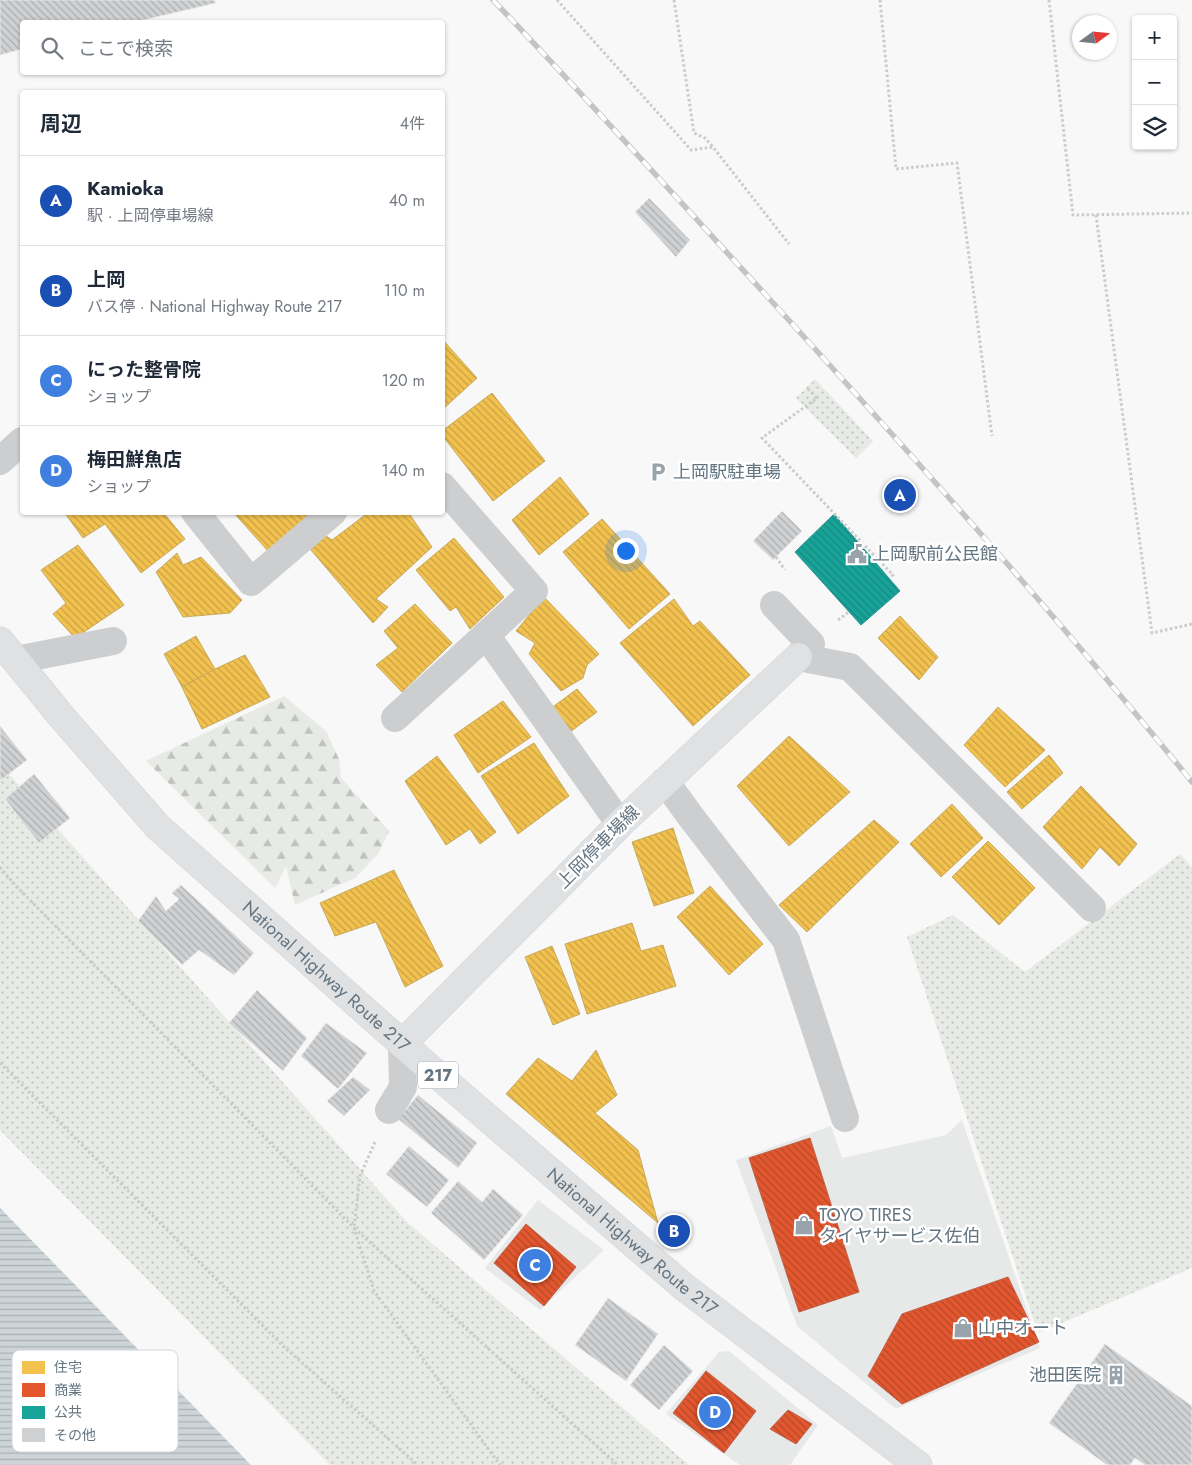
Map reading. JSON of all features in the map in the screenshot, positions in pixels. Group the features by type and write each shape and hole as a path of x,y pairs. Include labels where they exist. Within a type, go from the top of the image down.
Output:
{"main road":[{"name":"National Highway Route 217","path":"8,651 61,716 158,826 402,1044 684,1287 918,1465"},
{"name":"上岡停車場線","path":"402,1044 620,824 798,657"}],"street":[{"path":"0,461 20,443"},
{"path":"395,718 534,592 445,489"},
{"path":"197,515 251,582 329,515"},
{"path":"774,605 811,644 798,657"},
{"path":"486,635 620,824"},
{"path":"8,651 113,641"},
{"path":"798,657 850,667 1092,908"},
{"path":"665,781 691,818 786,940 845,1118"},
{"path":"388,1110 403,1087 402,1044"}],"path":[{"path":"557,0 690,150 713,147"},
{"path":"674,0 694,133 705,138 713,147 789,244"},
{"path":"880,0 896,169 957,163 992,436"},
{"path":"1049,0 1072,215 1192,213"},
{"path":"1096,215 1152,634 1192,624"},
{"path":"808,389 817,398 762,438 893,575 890,578"},
{"path":"0,867 15,885 354,1228 618,1465"},
{"path":"0,1063 283,1346 418,1465"},
{"path":"388,1110 360,1176 354,1228 374,1291 500,1465"}],"shaded area":[{"path":"962,1120 1040,1348 896,1409 797,1326 736,1160 831,1126 842,1158 946,1135"},
{"path":"538,1200 604,1250 540,1310 485,1268"},
{"path":"0,1208 139,1350 12,1350 12,1452 178,1452 178,1390 251,1465 0,1465"},
{"path":"729,1351 818,1425 790,1465 740,1465 666,1414 719,1352"}],"green space":[{"path":"815,379 873,441 856,458 796,398"},
{"path":"284,696 326,731 339,759 341,778 389,831 378,854 355,878 295,905 286,866 275,888 146,761"},
{"path":"0,764 407,1222 689,1465 330,1465 0,1130"},
{"path":"1180,854 1192,867 1192,1268 1038,1333 907,937 953,915 1025,972"}],"building: 住宅":[{"path":"445,342 477,378 445,407"},
{"path":"492,393 545,461 493,501 445,439 445,429"},
{"path":"560,477 589,514 539,555 512,520"},
{"path":"66,515 165,515 185,539 141,573 105,524 83,538"},
{"path":"236,515 308,515 268,551"},
{"path":"365,515 410,515 432,547 376,599 388,607 373,623 311,550 326,536 332,540"},
{"path":"602,519 670,594 629,629 563,552"},
{"path":"454,538 504,597 470,629 456,607 450,611 416,570"},
{"path":"78,545 124,605 75,638 53,614 66,603 41,570"},
{"path":"177,553 183,565 201,557 242,600 230,613 183,617 156,572"},
{"path":"544,597 599,654 587,665 583,678 561,691 529,654 535,643 516,631"},
{"path":"674,599 693,626 700,621 750,675 693,726 620,643"},
{"path":"415,604 452,643 402,692 376,665 398,648 384,631"},
{"path":"900,616 938,657 919,680 878,638"},
{"path":"196,636 215,669 182,687 164,654"},
{"path":"245,655 270,697 202,729 182,687"},
{"path":"577,689 597,712 570,732 550,709"},
{"path":"503,701 531,737 478,773 454,735"},
{"path":"998,707 1045,750 1005,787 964,745"},
{"path":"789,736 850,792 789,846 737,786"},
{"path":"534,743 569,796 518,834 481,776"},
{"path":"1049,755 1063,773 1022,809 1007,792"},
{"path":"437,756 496,832 480,844 470,829 446,845 405,781"},
{"path":"1081,786 1137,844 1119,866 1100,847 1082,869 1043,827"},
{"path":"952,804 983,838 941,877 910,844"},
{"path":"874,820 899,842 807,932 779,905"},
{"path":"673,828 694,893 654,906 632,842"},
{"path":"988,841 1035,888 999,925 952,877"},
{"path":"394,870 443,966 405,987 376,922 335,936 320,903"},
{"path":"710,886 763,944 729,975 677,917"},
{"path":"632,923 641,951 663,945 676,986 587,1014 565,944"},
{"path":"552,946 580,1014 553,1025 525,957"},
{"path":"596,1050 617,1095 595,1113 638,1150 658,1223 506,1094 538,1058 572,1081"}],"building: 商業":[{"name":"TOYO TIRES タイヤサービス佐伯","path":"810,1138 859,1292 799,1312 749,1158"},
{"path":"526,1224 576,1267 544,1306 494,1263"},
{"name":"山中オート","path":"1008,1277 1039,1342 902,1404 868,1376 902,1314"},
{"path":"706,1371 756,1411 724,1453 673,1413"},
{"path":"788,1410 812,1424 796,1444 770,1429"}],"building: 公共":[{"path":"834,514 900,591 861,625 795,552"}],"building: その他":[{"path":"0,0 214,0 216,3 144,20 20,20 20,50 0,55"},
{"path":"649,198 690,240 676,257 635,212"},
{"path":"782,511 802,531 773,560 753,541"},
{"path":"0,726 27,760 1,780 0,778"},
{"path":"34,774 70,818 39,843 5,799"},
{"path":"181,885 254,953 234,975 199,950 182,965 138,921 156,896 166,911 179,899 172,893"},
{"path":"257,990 307,1038 283,1071 229,1023"},
{"path":"326,1023 367,1053 338,1089 301,1056"},
{"path":"353,1077 370,1090 344,1116 327,1101"},
{"path":"418,1095 477,1143 458,1168 398,1119"},
{"path":"409,1146 449,1180 427,1207 386,1174"},
{"path":"458,1181 482,1202 493,1189 523,1215 484,1260 431,1213"},
{"path":"608,1298 658,1334 626,1381 575,1345"},
{"name":"池田医院","path":"1105,1344 1192,1406 1192,1465 1145,1465 1135,1458 1130,1465 1107,1465 1049,1423"},
{"path":"664,1345 693,1371 659,1410 630,1385"}],"railway":[{"path":"493,0 820,354 928,474 1088,657 1192,782"}],"place":[{"name":"上岡駅駐車場","path":"658,472"},
{"name":"Kamioka","path":"900,495"},
{"name":"上岡駅前公民館","path":"857,554"},
{"name":"TOYO TIRES タイヤサービス佐伯","path":"804,1225"},
{"name":"上岡","path":"674,1231"},
{"name":"にった整骨院","path":"535,1265"},
{"name":"山中オート","path":"963,1328"},
{"name":"池田医院","path":"1116,1375"},
{"name":"梅田鮮魚店","path":"715,1412"}]}
